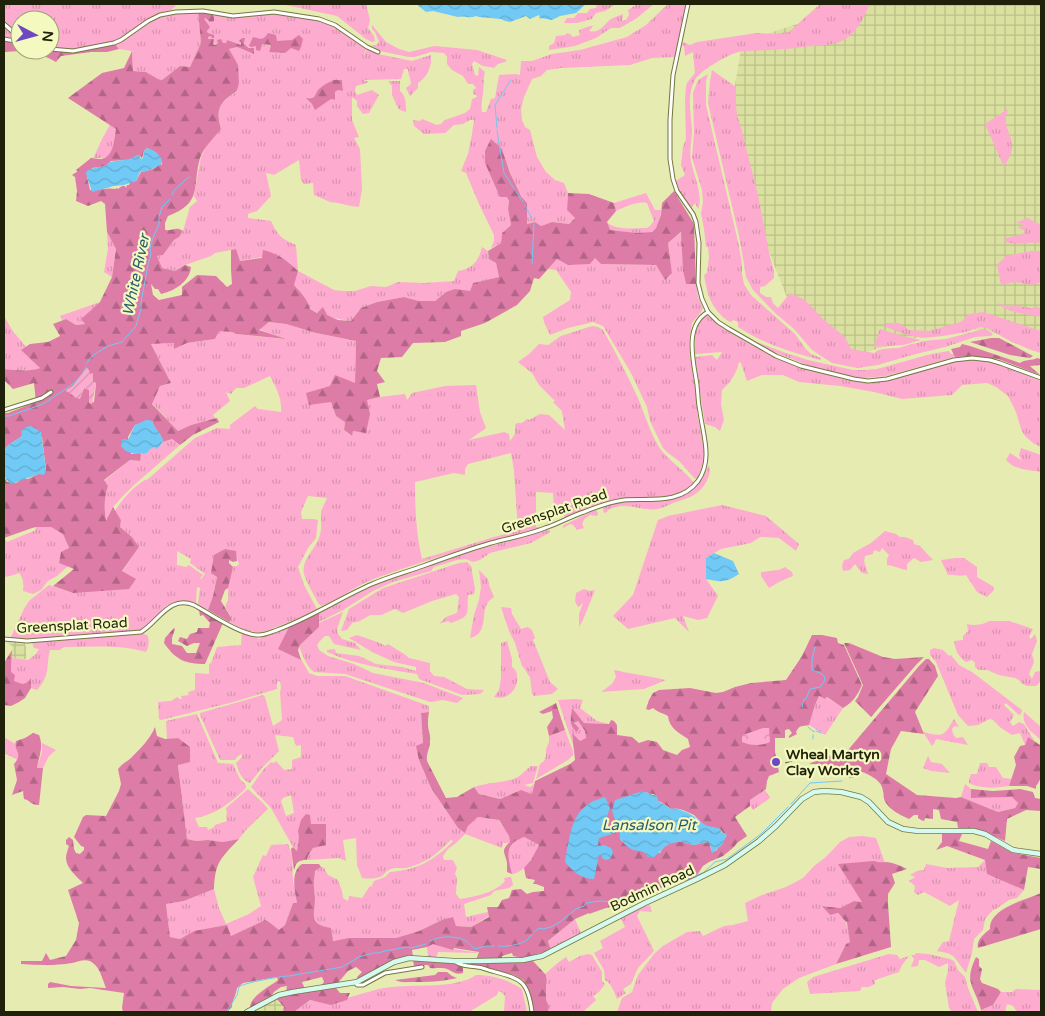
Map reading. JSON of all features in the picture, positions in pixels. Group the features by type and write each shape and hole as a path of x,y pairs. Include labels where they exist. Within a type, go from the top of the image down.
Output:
{"main road":[{"name":"Bodmin Road","path":"246,1012 285,993 356,983 394,962 404,959 417,958 454,961 523,960 542,956 645,903 726,865 760,841 805,796 817,791 841,792 861,797 869,802 888,822 903,829 918,831 974,831 985,834 1013,850 1041,854"}],"street":[{"path":"688,4 673,75 670,159 674,183 696,222 699,243 698,283 708,312 718,322 776,356 801,366 854,379 887,378 954,360 972,358 995,362 1041,378"},
{"path":"60,50 73,51 114,43 148,20 160,15 176,12 203,11 233,16 274,12 319,19 334,25 378,52"},
{"name":"Greensplat Road","path":"4,639 27,641 141,632 147,629 170,607 187,602 194,604 236,628 250,634 259,635 285,627 374,583 440,559 545,529 581,512 622,500 653,500 670,498 685,493 698,481 704,471 706,460 692,356 694,328 702,315 708,312"},
{"path":"4,410 42,398 51,392"},
{"path":"454,961 461,965 478,967 513,976 521,982 527,991 532,1012"},
{"path":"356,983 357,985 362,985 385,974 422,968"}],"shaded area":[{"path":"833,4 1041,4 1041,342 957,326 853,356 789,303 726,141 742,42 834,12"},
{"path":"4,641 25,642 26,659 12,658 12,646"},
{"path":"276,998 285,1007 283,1012 255,1012 261,1005"}],"green space":[{"path":"4,4 172,4 176,6 171,10 158,13 160,15 198,11 201,43 190,67 180,66 162,80 146,72 133,71 132,51 119,49 114,43 73,51 60,50 60,10 10,10 10,40 4,39"},
{"path":"281,4 366,4 370,20 368,28 375,41 372,42 366,39 337,16"},
{"path":"597,4 616,4 605,11 596,13 592,19 577,23 564,23 567,18 574,18 578,13 587,13 590,9 596,8"},
{"path":"637,4 654,4 637,18 620,28 611,28 596,38 575,46 549,50 549,46 554,43 556,36 567,33 573,37 580,35 579,30 590,26 593,26 589,31 593,32 611,19 623,14 622,21 626,20 629,15 628,10"},
{"path":"668,4 686,4 675,57 652,58 630,65 547,70 541,76 532,79 521,109 522,120 525,127 530,130 537,157 546,172 555,180 564,183 568,193 567,210 575,218 569,224 552,222 541,226 535,222 526,224 527,203 515,184 502,149 511,225 502,233 501,243 491,248 494,235 466,173 461,171 468,154 474,120 454,125 445,133 424,134 414,126 413,120 420,121 422,119 437,125 465,113 470,109 472,99 477,97 473,94 473,90 476,88 473,84 468,84 463,76 452,70 447,64 447,57 444,53 431,52 409,57 380,51 371,45 376,45 379,42 372,29 372,25 386,42 409,52 434,46 477,50 507,60 494,68 483,66 474,61 472,64 475,75 478,76 479,67 485,72 482,112 486,112 491,99 495,98 499,75 520,75 521,61 532,61 552,54 580,50 627,37 646,25"},
{"path":"820,4 870,4 855,31 839,42 827,45 738,52 715,63 696,78 690,97 692,130 690,157 699,192 700,204 698,209 695,203 691,208 680,192 676,181 685,175 681,165 686,139 686,87 695,73 693,52 685,56 683,42 690,45 697,42 757,33 789,32"},
{"path":"198,11 212,12 214,21 210,22 204,19 210,27 207,31 208,33 214,35 214,38 208,37 208,39 214,39 213,44 215,45 218,43 217,40 221,39 223,43 226,43 227,40 241,45 239,41 245,38 244,44 249,48 254,48 254,54 237,47 229,49 238,65 239,83 237,91 220,106 219,122 221,129 200,158 196,186 191,200 187,206 168,216 165,223 165,230 176,229 183,231 163,255 157,256 162,268 175,271 185,265 191,267 190,272 181,285 166,293 161,294 151,284 153,295 159,300 182,295 182,287 197,275 216,276 227,287 232,284 231,250 236,249 240,261 262,258 263,250 274,253 282,258 298,271 294,285 310,309 317,313 323,307 327,315 338,320 351,321 361,308 377,302 404,297 419,301 435,301 446,292 455,289 470,291 473,283 499,277 496,263 489,259 488,251 501,243 502,233 511,225 508,209 509,201 507,197 500,197 485,163 485,151 491,139 502,149 510,173 521,196 527,203 527,224 535,222 541,226 552,222 569,224 575,218 567,210 568,193 589,194 614,203 616,211 607,222 610,230 637,233 652,232 656,228 661,215 662,203 674,191 694,224 696,284 686,284 683,271 681,232 668,243 672,273 665,280 656,265 601,264 595,258 590,264 568,265 557,259 539,279 534,278 530,291 517,305 485,323 461,331 461,336 445,342 413,343 402,357 381,358 377,371 385,382 377,384 380,397 367,400 370,414 366,433 353,431 352,436 344,430 345,422 336,416 331,402 309,405 306,393 330,386 335,375 355,383 356,341 316,333 286,324 269,322 259,330 286,339 219,331 215,339 187,343 174,349 174,343 151,344 171,383 160,386 152,404 178,431 191,425 217,418 219,422 193,435 180,445 172,439 163,442 152,421 135,425 128,437 131,454 141,454 140,461 130,460 104,480 108,486 105,503 106,521 113,507 121,520 120,527 132,537 139,547 122,571 136,579 129,589 73,593 53,586 74,569 59,563 61,552 69,548 63,534 51,527 35,527 4,538 4,477 7,482 16,483 46,470 42,437 22,436 4,450 4,413 36,402 34,383 13,389 4,380 4,369 27,370 40,368 21,350 30,344 48,342 60,336 53,324 66,319 76,325 85,324 81,319 100,302 112,277 116,249 107,232 105,204 101,201 88,206 76,201 75,177 72,175 91,158 99,159 108,155 113,146 116,129 68,98 102,73 124,68 132,51 133,71 146,72 162,80 180,66 190,67 201,43","holes":["147,148 158,154 162,165 160,164 141,172 136,181 130,182 126,188 122,186 118,189 90,190 87,177 92,168 106,166 111,161 128,160 139,155 142,158","87,368 93,376 93,382 96,383 94,402 89,403 89,390 84,388 81,396 66,391 73,386"]},
{"path":"212,12 233,16 274,12 310,18 335,25 367,47 362,60 367,49 378,54 412,61 431,55 431,63 427,74 418,83 418,88 410,96 406,88 411,84 408,69 404,69 401,79 365,80 368,81 367,83 356,86 355,91 357,95 372,90 379,95 369,113 363,114 357,106 357,101 352,97 352,120 359,137 354,138 360,149 362,189 359,207 330,202 314,195 313,183 304,184 301,180 299,160 274,175 266,173 271,196 257,211 248,214 248,218 271,221 281,236 296,245 298,271 334,290 342,291 355,291 371,286 386,287 398,282 454,281 458,271 468,268 474,263 482,247 488,251 489,259 496,263 499,277 473,283 470,291 446,292 435,301 419,301 404,297 377,302 361,308 351,321 330,317 310,309 297,288 262,257 240,261 236,249 215,253 175,271 162,268 156,256 163,255 174,240 179,237 183,231 190,207 197,201 194,196 201,157 207,145 221,129 219,122 220,106 227,98 238,91 229,49 237,47 254,54 252,49 244,44 245,39 241,42 241,45 227,40 226,43 213,44 207,39 211,36 214,38 208,33 204,18 210,22","holes":["265,38 277,41 285,53 269,51 271,45 262,44 256,46","342,80 343,91 338,90 335,92 335,100 331,99 312,104 308,99"]},
{"path":"268,33 276,35 277,41 292,40 299,35 303,39 299,51 291,48 285,53 269,52 271,45 262,44 260,51 256,50 256,46 249,46 253,37 262,39"},
{"path":"4,39 10,40 10,52 5,52 4,55"},
{"path":"114,43 119,49 107,52 60,57 60,51 73,51"},
{"path":"712,70 736,87 737,115 758,195 774,271 774,278 765,286 760,287 760,293 766,297 771,297 773,303 778,308 790,293 805,300 823,319 845,337 851,349 874,353 883,349 899,348 923,341 946,339 983,329 993,334 991,336 975,337 878,365 857,368 832,363 812,350 794,329 775,313 753,290 746,277 739,236 708,103"},
{"path":"708,74 706,81 706,105 739,246 744,284 752,296 795,334 811,354 821,358 820,360 778,347 748,333 738,327 738,322 733,320 731,322 724,318 710,299 704,275 707,273 709,257 701,213 703,202 702,190 692,158 694,133 693,93 698,80"},
{"path":"334,80 342,80 343,91 338,90 335,92 335,100 331,99 315,110 306,98 313,98 319,89"},
{"path":"388,81 400,81 400,91 405,98 406,112 398,108 392,95 392,86"},
{"path":"1008,109 1005,121 1012,148 1004,167 985,124"},
{"path":"110,125 116,128 112,152 107,157 93,159 102,139"},
{"path":"646,193 655,210 661,210 656,228 651,232 642,233 610,230 606,222 615,227 626,228 647,228 650,226 654,221 647,203 627,206 616,211 614,203"},
{"path":"1027,218 1041,225 1041,243 1015,244 1006,242 1005,238 1025,233 1024,230 1018,228 1024,224 1016,223"},
{"path":"107,232 116,249 112,277 104,272 108,249"},
{"path":"682,232 683,271 686,284 696,284 698,297 703,308 692,323 689,342 697,412 705,457 695,479 679,461 663,448 631,373 603,326 593,322 550,335 543,317 570,300 571,292 556,270 548,269 557,259 595,257 601,264 656,265 665,280 672,273 668,243"},
{"path":"1041,251 1041,282 1032,285 1015,282 1001,285 997,265 1006,256"},
{"path":"100,302 81,319 85,324 76,325 66,319 62,320 60,316"},
{"path":"998,303 1009,307 1012,305 1041,308 1041,317 1012,311"},
{"path":"983,312 1041,331 1041,353 1010,341 987,328 980,327 966,332 922,338 886,327 886,323 899,323 909,330 929,331 961,322 969,314"},
{"path":"4,316 12,330 26,347 22,349 40,368 27,370 4,369"},
{"path":"706,316 738,337 780,359 814,371 854,381 883,381 940,365 969,360 988,361 1006,367 1041,381 1041,447 1025,436 1008,396 987,383 962,385 952,395 902,399 840,386 799,382 783,375 762,375 747,381 739,362 733,378 722,390 721,404 724,420 720,431 715,427 705,424 695,357 712,355 717,360 722,352 695,354 697,329"},
{"path":"269,322 286,324 316,333 356,341 355,384 331,402 336,416 345,421 344,430 351,436 353,431 366,432 367,400 405,394 407,400 412,393 445,386 476,385 480,412 486,428 469,440 504,432 509,434 510,441 515,434 515,425 517,423 522,423 540,414 549,415 565,430 562,411 539,385 532,373 518,362 539,344 548,345 561,336 592,326 598,327 603,330 621,364 659,447 694,483 678,494 653,498 630,498 600,503 565,518 564,515 554,510 553,493 536,492 536,527 541,529 458,551 396,571 369,581 321,606 304,574 304,564 320,535 321,511 327,498 308,496 301,512 302,519 318,520 316,538 308,548 298,567 304,585 317,609 299,618 261,633 245,630 229,622 232,619 225,606 228,599 228,587 233,566 239,564 235,551 217,576 208,610 198,604 200,588 197,587 196,603 176,601 164,608 140,630 10,639 29,601 49,585 73,593 122,572 139,547 132,537 120,527 121,520 115,511 134,488 148,479 195,438 217,428 230,429 230,425 255,406 258,409 281,412 280,397 270,376 244,388 236,388 231,394 226,392 230,401 213,415 216,419 191,425 178,431 152,403 160,386 171,383 151,344 175,343 174,349 187,343 215,339 219,330 236,334 283,339 259,329","holes":["511,453 518,531 422,559 416,520 415,482 454,473 465,475 465,469 468,464","177,551 191,559 190,563 205,574 201,579 203,575 189,565 186,567 177,565"]},
{"path":"880,329 921,340 903,345 874,347"},
{"path":"999,338 1033,356 1030,358 1010,355 970,342"},
{"path":"757,342 808,360 853,370 877,369 949,351 955,357 886,376 864,378 844,375 807,365 769,350"},
{"path":"962,344 1020,363 1037,358 1041,359 1041,365 1030,366 1040,375 998,359 973,356 955,357 951,349 960,347"},
{"path":"87,368 90,374 93,373 93,382 96,383 92,404 89,403 89,390 84,388 80,399 66,390 73,386"},
{"path":"172,439 180,445 120,499 113,507 106,523 105,504 108,486 104,481 130,460 140,461 141,454 155,446 161,446 163,442"},
{"path":"1021,448 1041,455 1041,472 1018,468 1006,460 1010,453 1021,460 1019,455"},
{"path":"709,465 710,470 707,480 693,496 658,509 621,506 604,513 604,507 618,503 673,499 681,496 694,488 705,474"},
{"path":"722,505 766,516 799,544 796,551 779,538 760,537 751,543 721,549 706,558 706,579 718,596 707,618 698,620 683,616 689,632 675,618 628,629 613,616 633,595 658,520 668,516"},
{"path":"595,510 598,514 597,516 590,515 585,519 583,522 584,528 577,530 570,524 563,528 564,525"},
{"path":"35,527 51,527 63,533 69,549 59,563 68,566 48,581 41,590 33,594 23,591 23,581 19,573 4,577 4,538 7,542 36,530"},
{"path":"550,531 549,533 531,543 490,553 480,560 473,562 466,559 457,560 434,567 431,571 393,582 373,591 343,610 319,622 319,613 374,585 466,553"},
{"path":"885,531 913,540 914,544 920,546 933,560 921,562 914,558 907,564 907,570 904,570 887,565 889,555 882,548 880,552 874,550 873,554 865,556 864,561 868,574 862,573 855,564 850,570 843,571 844,560 849,559 853,553 871,543"},
{"path":"225,549 236,551 237,561 229,560 233,567 228,588 225,590 221,601 232,619 229,622 208,610 217,577 211,573 214,555"},
{"path":"964,558 977,567 977,577 994,587 994,590 987,597 977,592 966,575 948,575 941,560"},
{"path":"467,562 471,566 475,589 474,594 468,595 467,614 462,618 451,623 448,621 439,624 446,617 457,613 459,597 456,594 432,601 403,613 395,609 381,615 370,615 352,623 347,630 341,631 349,609 383,588"},
{"path":"785,567 792,572 793,576 769,588 761,576 761,572 779,570"},
{"path":"479,570 488,579 494,597 486,605 481,630 477,635 470,638 481,587"},
{"path":"584,589 595,590 579,627 579,614 583,603 578,607 575,601 576,593"},
{"path":"501,607 511,608 512,614 521,629 528,627 532,630 535,638 533,640 550,682 558,689 552,694 534,696 532,694 530,677 522,666"},
{"path":"199,610 223,623 205,664 182,660 164,643 165,638 174,628 172,644 182,646 187,653 196,653 200,643 187,646 178,641 180,637 187,639 190,634 197,632 198,628 209,628 210,623 203,615 200,616"},
{"path":"343,612 337,629 338,634 342,639 355,643 361,650 334,644 329,636 325,636 317,644 319,650 328,656 354,664 373,673 424,683 463,698 457,703 443,700 430,702 345,674 314,672 311,670 299,646 319,627 319,623"},
{"path":"319,613 319,627 300,645 298,650 301,660 278,649 289,627"},
{"path":"989,621 1009,621 1033,629 1029,637 1031,639 1035,634 1037,641 1032,654 1034,662 1029,674 1032,679 1035,672 1041,671 1041,681 1036,686 1027,686 1015,678 999,675 987,670 979,670 975,667 975,663 972,660 966,662 959,655 954,641 963,640 963,636 968,631 967,624 978,625"},
{"path":"289,627 279,649 300,659 300,657 309,673 317,676 345,676 429,706 429,712 421,713 423,743 419,760 431,788 458,828 465,832 468,826 478,817 498,820 509,835 510,842 503,843 502,848 465,834 443,856 444,860 453,860 457,868 455,874 457,878 456,894 460,899 478,896 496,889 505,881 504,878 511,877 513,885 509,888 494,891 491,895 464,904 466,917 488,912 489,916 471,927 456,926 452,917 419,931 396,938 348,938 332,941 332,936 328,930 315,922 312,913 315,899 315,871 321,867 324,868 328,875 338,880 343,898 348,901 349,896 362,898 370,886 372,887 374,881 385,877 390,872 409,869 432,859 453,841 451,840 425,861 406,868 391,869 382,876 372,879 362,878 357,865 356,838 343,840 346,861 339,858 307,860 313,848 318,846 311,824 301,821 297,851 271,808 251,787 271,762 274,763 276,761 284,770 292,769 292,760 301,757 301,745 296,746 293,737 275,735 279,751 250,783 243,778 236,763 242,757 242,754 235,760 220,760 200,715 200,713 263,695 273,726 282,720 280,681 277,682 277,689 230,703 159,719 158,702 171,701 177,697 182,699 181,696 189,695 188,692 195,690 195,673 209,674 209,664 217,647 241,645 242,633 260,639 261,636","holes":["291,795 294,813 286,816 281,801 283,798"]},
{"path":"147,635 149,639 146,652 106,646 65,647 60,650 50,650 46,676 37,690 31,688 31,679 23,684 14,682 11,672 12,658 28,660 36,654 39,649 34,648 32,642"},
{"path":"357,635 385,646 388,644 409,658 430,663 430,671 434,676 444,677 467,689 484,690 480,694 462,695 419,679 417,674 360,663 327,652 327,650 335,649 336,653 359,656 376,664 402,667 416,671 416,667 394,662 372,652 349,638"},
{"path":"812,635 837,638 838,643 844,645 862,685 854,698 843,708 827,697 825,699 819,696 809,725 800,727 797,729 797,734 789,738 792,733 789,729 785,730 785,738 775,738 775,752 779,772 769,776 766,789 750,800 750,806 735,817 747,836 723,856 703,866 695,878 685,881 671,880 664,884 659,892 634,903 632,902 620,909 616,906 606,908 575,919 548,941 551,950 523,958 513,956 512,953 502,956 502,959 476,960 479,952 454,948 453,950 433,944 412,950 413,957 398,959 358,980 357,977 362,972 356,967 348,971 337,984 320,987 324,982 322,977 302,982 305,989 286,992 287,986 281,987 271,997 250,1008 256,996 278,980 277,977 243,983 237,988 232,1007 227,1012 123,1012 124,993 90,988 48,988 50,982 71,986 106,988 98,968 89,961 83,960 52,965 21,964 21,961 42,961 46,953 50,960 66,956 76,940 79,923 68,890 83,883 72,872 66,862 69,846 66,844 66,840 69,837 73,840 76,853 80,854 84,850 84,847 74,837 83,817 86,815 106,816 121,784 118,769 141,747 155,727 157,736 165,739 178,738 190,747 190,762 178,765 187,839 223,842 239,839 220,861 216,872 214,889 184,901 166,904 170,937 180,939 194,931 227,925 231,936 265,920 279,930 285,925 293,903 297,903 294,882 298,867 302,864 319,864 321,867 315,871 314,881 314,919 319,924 331,928 333,941 348,938 396,938 453,917 456,926 471,927 489,917 487,907 498,907 502,900 509,898 512,890 521,889 527,894 544,891 544,887 533,884 535,880 526,878 524,868 539,845 524,837 513,843 509,850 512,874 507,872 504,852 510,842 509,836 499,820 478,817 468,826 465,833 458,828 431,788 419,760 416,746 423,743 421,713 429,712 430,739 427,761 446,798 457,797 474,787 479,794 500,799 521,790 532,794 535,781 575,760 572,733 580,741 586,738 585,731 578,721 574,723 579,728 577,732 572,727 572,708 584,723 609,724 611,720 614,721 617,725 617,735 632,737 639,743 648,740 657,742 663,750 677,755 682,750 690,747 688,739 672,727 668,716 653,708 646,709 653,693 659,690 690,688 716,693 751,683 786,680 802,656","holes":["645,792 656,795 658,801 673,810 674,808 683,810 694,815 705,826 720,829 723,833 717,850 712,852 709,842 692,845 685,842 674,842 664,847 660,853 634,850 626,845 620,839 621,825"]},
{"path":"507,641 517,681 512,692 507,696 501,698 494,697 499,690 501,678 501,643"},
{"path":"844,643 849,643 883,657 895,659 924,657 871,717 855,701 863,685"},
{"path":"934,648 943,650 949,656 951,655 959,665 972,672 1022,710 1019,715 1006,703 1004,705 1014,715 1010,722 1013,726 1019,722 1024,724 1035,742 1028,737 1025,745 1020,733 1012,735 990,719 978,725 968,726 958,715 936,662 930,655 930,650"},
{"path":"12,650 11,672 15,675 14,681 23,684 31,678 31,688 25,698 11,706 4,705 4,663"},
{"path":"926,659 929,659 935,666 938,676 915,712 924,734 901,731 891,749 886,774 917,795 961,797 998,812 1015,808 1018,803 1012,797 971,798 971,789 993,791 1020,789 1033,792 1035,798 1041,799 1041,811 1026,810 1007,819 1005,841 982,832 958,828 957,822 941,819 939,810 933,809 933,819 925,818 924,821 918,818 918,815 914,815 909,819 888,806 884,800 880,783 869,775 856,770 853,778 846,777 845,770 819,771 819,764 809,764 848,750"},
{"path":"614,670 666,680 644,689 601,692 612,684 616,677"},
{"path":"819,696 825,699 826,697 843,708 825,735 809,725"},
{"path":"558,700 583,700 580,708 597,721 609,724 584,723 572,708 572,727 577,732 574,723 578,721 585,731 586,739 580,741 572,734 573,745"},
{"path":"556,703 565,730 549,736 547,727 553,718 552,711 543,714 539,712"},
{"path":"1024,712 1041,727 1041,740 1026,724"},
{"path":"197,714 218,763 233,764 240,779 246,785 246,788 241,793 223,807 195,818 199,827 207,827 208,830 215,825 227,821 226,808 248,789 268,809 239,839 223,842 187,839 178,764 178,738 167,739 166,721"},
{"path":"954,719 959,727 954,726 952,729 953,734 956,738 963,737 968,745 936,739 932,746 923,732 935,735 942,734"},
{"path":"763,728 769,728 770,742 756,745 742,742 743,735"},
{"path":"565,730 573,755 536,779 540,764 546,756 549,736"},
{"path":"33,733 39,735 41,744 37,768 43,768 39,805 24,799 23,791 12,795 17,780 14,764 18,757 16,741"},
{"path":"4,737 15,744 19,756 18,760 4,753"},
{"path":"1028,737 1041,745 1042,772 1036,789 1027,786 1009,786 1016,765 1014,757 1020,746 1025,745"},
{"path":"42,743 56,750 49,756 43,768 37,768 42,752"},
{"path":"928,756 931,762 942,764 950,773 923,768"},
{"path":"980,763 987,763 989,767 996,767 1003,778 1012,779 1009,786 994,788 969,783 971,774 977,774"},
{"path":"531,766 538,766 533,783 524,785 530,787 534,784 532,794 521,790 500,799 479,794 474,787 514,779"},
{"path":"965,784 971,789 972,798 1012,797 1018,803 1015,808 998,812 961,797"},
{"path":"765,790 770,798 753,810 750,806 750,800"},
{"path":"306,814 310,815 311,824 326,824 326,845 313,848 307,860 298,862 294,870 291,849 293,847 297,851 298,831 301,820"},
{"path":"963,832 959,841 988,849 991,841 1013,853 1041,858 1041,869 1028,867 1024,890 987,874 985,860 947,846 936,850 942,842 942,833"},
{"path":"524,837 539,845 532,859 525,867 512,874 509,850 514,842"},
{"path":"849,837 876,838 885,863 878,863 862,902 854,901 840,908 823,906 840,915 846,923 851,942 846,944 836,964 799,978 783,989 772,1003 771,1012 617,1012 622,998 632,992 638,975 654,954 663,946 687,932 700,931 703,936 724,926 748,921 745,903 786,887 803,878 840,842"},
{"path":"288,844 297,903 293,903 285,925 279,931 265,920 231,936 194,931 180,939 170,937 166,904 184,901 214,889 226,924 249,914 261,906 253,877 263,855 266,856 271,845"},
{"path":"985,860 988,874 1024,890 1017,898 1009,900 993,910 985,919 983,930 974,939 966,973 953,956 937,951 943,942 949,941 959,900 950,906 924,892 918,895 914,892 915,886 909,881 915,877 910,875 924,870 926,864 947,868 978,867"},
{"path":"874,861 892,863 907,869 892,874 895,883 888,894 891,947 836,964 846,944 850,942 847,923 838,913 830,915 822,906 840,908 854,901 862,902 838,864"},
{"path":"1041,893 1041,929 978,948 979,940 990,929 991,922 995,916 1010,906"},
{"path":"650,905 652,912 640,911 637,916 654,951 638,968 631,984 623,989 626,993 617,999 611,986 605,980 604,970 594,953 603,948 600,941 625,927 620,917 635,909"},
{"path":"575,919 581,933 551,950 548,941"},
{"path":"433,943 453,949 478,953 438,952 436,958 428,957 427,946"},
{"path":"916,953 954,961 958,970 965,977 978,1012 952,1012 949,1008 945,983 948,963 939,967 925,960 919,960 918,966 911,967 914,959 911,955"},
{"path":"588,954 592,955 602,972 602,981 605,984 593,996 596,1000 583,1012 548,1012 545,974 566,957 569,962"},
{"path":"889,954 897,955 900,959 909,956 899,972 875,980 875,984 869,987 862,987 860,991 810,994 807,982 813,977"},
{"path":"976,957 979,959 979,966 982,969 980,979 982,983 1001,992 993,1005 981,1010 970,979 970,973"},
{"path":"413,960 452,963 463,967 463,973 456,973 445,968 430,968 428,965 414,966"},
{"path":"533,961 546,975 548,1012 533,1012 523,980 514,975 479,965 460,963 524,962"},
{"path":"438,972 447,972 457,978 429,982 399,982 395,980 435,975"},
{"path":"476,975 500,979 522,989 527,1012 504,1012 505,996 498,991 497,995 469,1012 294,1012 310,1000 331,1004 382,989 447,984"},
{"path":"336,988 340,993 350,993 347,1000 331,1005 310,1000 294,1012 283,1012 284,1007 276,998 296,993"},
{"path":"1016,989 1041,990 1041,1012 1017,1012 1013,1006 1007,1004 1005,1012 981,1012 981,1010 993,1005 1001,992 1012,992"}],"water":[{"path":"416,4 586,4 576,13 560,16 552,20 540,19 539,15 530,19 526,16 510,22 476,16 458,17 433,11 426,12"},
{"path":"147,148 157,153 162,163 152,169 140,172 136,181 92,192 86,172 93,168 106,166 108,163 130,159 137,155 141,159"},
{"path":"146,420 152,421 163,439 161,446 156,449 155,447 150,449 147,453 136,454 123,449 121,446 122,440 128,440 135,425"},
{"path":"31,426 41,432 46,470 44,475 39,474 11,484 4,473 4,450 22,436 21,431"},
{"path":"714,553 733,561 739,574 723,581 706,579 706,558"},
{"name":"Lansalson Pit","path":"643,791 656,795 658,801 673,810 674,808 683,811 706,825 720,829 722,833 727,835 722,845 712,853 708,842 693,845 676,842 665,846 654,857 648,857 643,852 631,849 620,839 619,829 621,825 616,823 612,811 615,800"},
{"path":"605,797 610,808 605,825 614,829 615,833 599,838 598,846 604,845 611,848 613,852 611,858 607,860 599,855 594,879 589,879 577,874 565,862 568,846 574,821 578,814 592,802"}],"waterway":[{"path":"497,128 495,105 511,80"},
{"path":"497,131 504,173 523,202"},
{"name":"White River","path":"172,195 190,177"},
{"name":"White River","path":"86,364 98,352 108,346 122,342 136,326 151,254 151,243 159,224 162,207 170,199"},
{"path":"525,205 532,219"},
{"path":"532,264 534,224"},
{"name":"White River","path":"4,416 43,404 73,384 86,367"},
{"path":"802,707 810,689 820,687 824,682 825,677 812,670 815,647"},
{"path":"808,727 814,731"},
{"path":"816,731 821,733"},
{"path":"791,804 810,783 842,781"},
{"path":"498,946 524,942 539,928 551,927 586,903 612,902 620,898 630,898 671,879 686,879 703,873 715,862 727,859 761,834 788,807"},
{"path":"430,941 443,937 453,937 466,941 475,949 494,946"},
{"path":"227,1012 237,995 239,987 242,985 271,978 342,967 359,957 373,953 426,944"}],"railway":[{"path":"785,763 792,761"}],"place":[{"name":"Wheal Martyn Clay Works","path":"776,762"}]}
